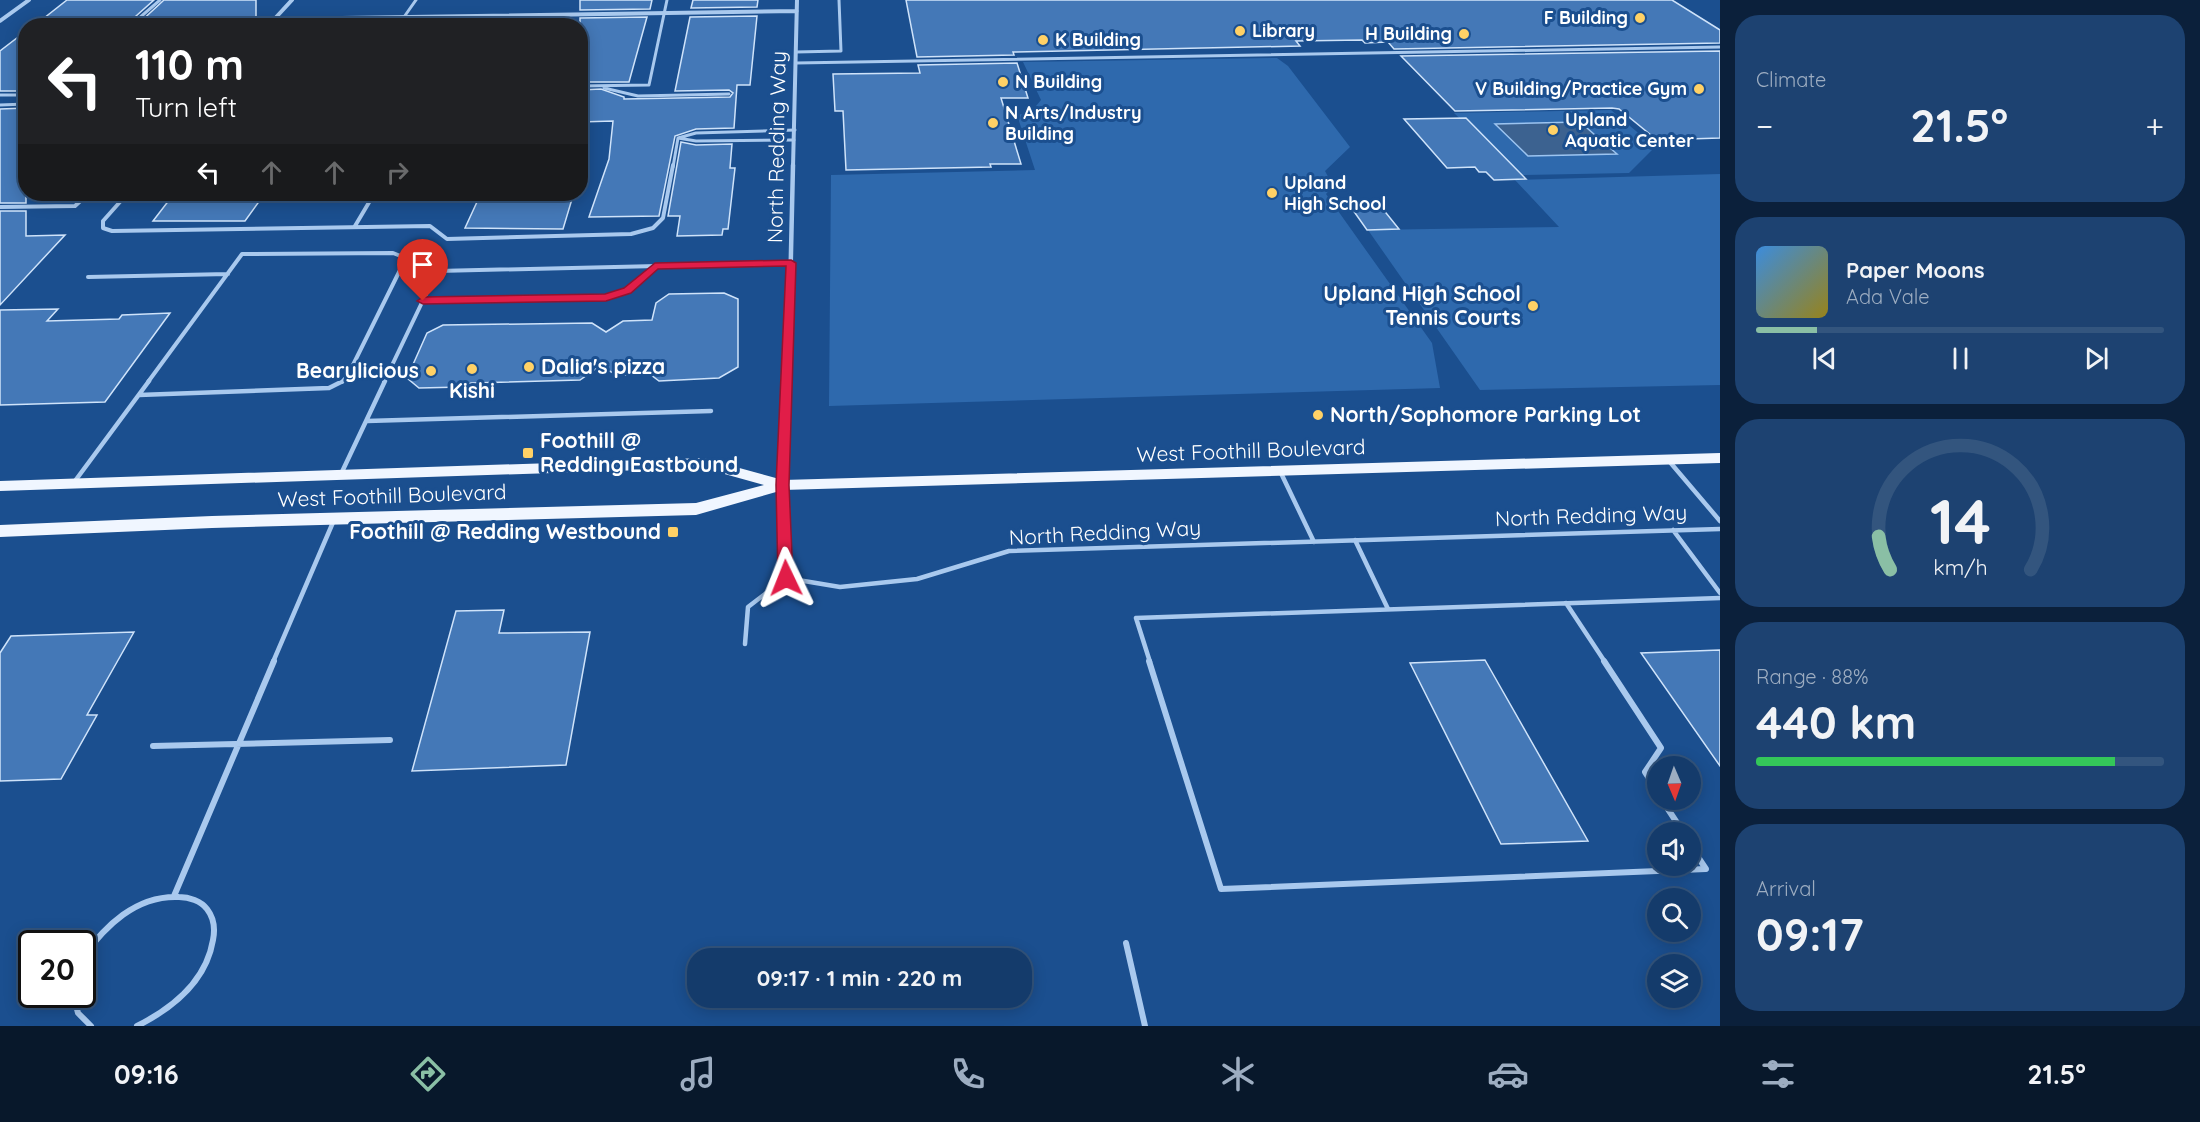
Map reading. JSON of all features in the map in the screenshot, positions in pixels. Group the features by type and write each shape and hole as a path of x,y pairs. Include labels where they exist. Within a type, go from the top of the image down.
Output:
{"main road":[{"name":"West Foothill Boulevard","path":"0,531 696,509 783,485 1720,458"},
{"name":"West Foothill Boulevard","path":"0,486 703,463 783,485"}],"street":[{"path":"0,21 29,0"},
{"path":"276,18 292,0"},
{"name":"North Redding Way","path":"783,485 797,0"},
{"path":"340,18 797,11"}],"lane":[{"path":"139,18 160,0"},
{"path":"404,17 416,0"},
{"path":"588,86 649,85 667,0"},
{"path":"796,52 841,51 839,0"},
{"path":"796,63 1720,47"},
{"path":"594,86 638,96 729,94"},
{"path":"0,95 18,95"},
{"path":"0,105 18,104"},
{"path":"678,138 696,133 795,130"},
{"path":"678,138 696,141 794,140"},
{"path":"121,201 103,221 103,228 112,231 430,226 447,239 631,234 653,228 663,218 678,138"},
{"path":"0,207 75,207 81,201"},
{"path":"355,226 370,201"},
{"path":"73,483 242,254 393,253 403,257 402,264 353,365 341,383 329,388 139,395"},
{"path":"341,475 436,271 791,263"},
{"path":"423,301 606,297 628,291 655,266"},
{"path":"88,277 228,274"},
{"path":"367,421 711,411"},
{"path":"1667,459 1720,521"},
{"path":"1280,471 1314,542"},
{"name":"North Redding Way","path":"783,485 786,578 840,587 917,579 1009,551 1720,529"},
{"path":"174,896 334,519"},
{"path":"1673,530 1720,593"},
{"path":"1355,540 1388,609"},
{"path":"745,644 748,607 786,578"},
{"path":"1647,871 1221,889 1136,618 1720,598"},
{"path":"1566,603 1661,748 1656,756"},
{"path":"153,746 390,740"},
{"path":"96,939 112,922 132,908 154,899 174,896 194,899 208,910 215,926 213,947 203,971 186,994 164,1013 137,1026"},
{"path":"1126,943 1145,1026"},
{"path":"75,1008 80,1018 91,1026"}],"shaded area":[{"path":"1277,58 1288,66 1350,147 1325,171 1333,186 1326,194 1432,343 1440,388 829,406 831,175 1035,170 1017,115 1037,111 1036,106 1041,100 1023,62"},
{"name":"Upland Aquatic Center","path":"1611,110 1655,147 1629,173 1519,175 1454,113"},
{"path":"1580,122 1617,154 1528,156 1495,124"},
{"name":"Upland High School Tennis Courts","path":"1720,174 1720,385 1480,390 1368,230 1559,227 1515,180"}],"building":[{"path":"67,0 154,0 134,18 44,18"},
{"path":"164,0 256,0 256,18 144,18"},
{"path":"580,0 652,0 650,9 580,10"},
{"path":"693,0 758,0 757,7 691,8"},
{"path":"906,0 1672,0 1720,30 1720,43 1394,49 1388,42 1296,41 1300,46 1013,52 1014,55 917,57"},
{"path":"757,16 750,85 737,85 734,128 696,129 675,136 659,216 589,217 609,159 613,121 588,122 588,90 601,89 624,97 624,99 730,97 733,93 729,90 675,91 690,17"},
{"path":"647,17 629,82 588,82 588,18 580,18"},
{"path":"18,37 18,91 0,91 0,51"},
{"path":"1720,51 1720,138 1657,140 1619,109 1455,111 1401,56"},
{"name":"N Arts/Industry Building","path":"1017,63 1028,98 1001,98 1021,164 990,164 991,167 846,170 843,111 835,111 833,74 920,73 918,65"},
{"path":"18,108 18,201 26,201 26,203 0,203 0,109"},
{"path":"1466,118 1526,179 1494,180 1486,172 1479,172 1475,167 1447,168 1404,119"},
{"path":"681,142 696,145 732,144 730,168 735,168 728,229 723,229 722,235 677,236 680,216 668,216"},
{"path":"168,201 259,201 245,221 153,221"},
{"path":"571,201 563,229 465,228 477,202"},
{"path":"1348,203 1378,203 1399,229 1367,230"},
{"path":"0,211 26,211 26,236 65,235 0,305"},
{"path":"724,293 738,299 738,367 719,378 659,381 651,375 617,375 600,366 580,380 471,383 462,387 419,388 407,378 427,333 443,325 592,323 606,332 623,321 652,320 656,303 669,294"},
{"path":"58,309 47,321 119,319 122,315 170,313 105,402 0,405 0,310"},
{"path":"504,610 499,633 590,632 566,765 412,771 456,611"},
{"path":"134,632 87,715 97,715 61,779 0,781 0,653 11,636"},
{"path":"1720,650 1720,766 1641,653"},
{"path":"1485,660 1588,841 1501,844 1410,663"}],"place":[{"name":"F Building","path":"1640,18"},
{"name":"Library","path":"1240,31"},
{"name":"H Building","path":"1464,34"},
{"name":"K Building","path":"1043,40"},
{"name":"N Building","path":"1003,82"},
{"name":"V Building/Practice Gym","path":"1699,89"},
{"name":"N Arts/Industry Building","path":"993,123"},
{"name":"Upland Aquatic Center","path":"1553,130"},
{"name":"Upland High School","path":"1272,193"},
{"name":"Upland High School Tennis Courts","path":"1533,306"},
{"name":"Dalia's pizza","path":"529,367"},
{"name":"Kishi","path":"472,369"},
{"name":"Bearylicious","path":"431,371"},
{"name":"North/Sophomore Parking Lot","path":"1318,415"},
{"name":"Foothill @ Redding Eastbound","path":"528,453"},
{"name":"Foothill @ Redding Westbound","path":"673,532"}],"route":[{"path":"423,301 606,297 628,291 655,266 791,263 783,485 786,578"}]}
